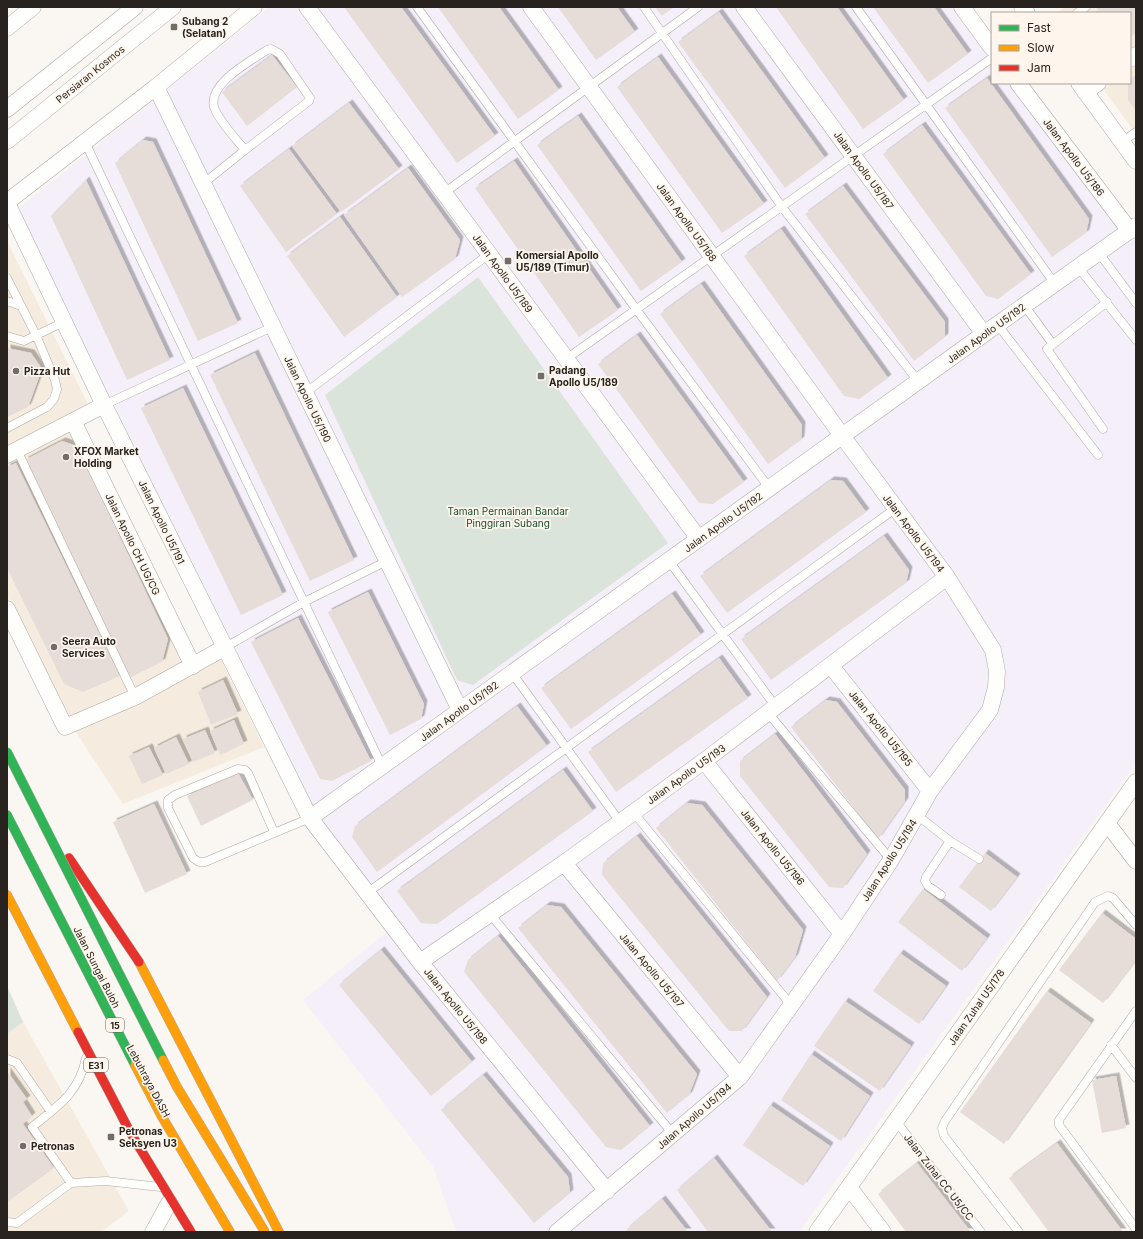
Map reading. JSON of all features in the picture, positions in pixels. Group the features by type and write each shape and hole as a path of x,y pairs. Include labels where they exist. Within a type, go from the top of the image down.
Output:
{"highway":[{"path":"7,752 177,1087 265,1232"},
{"path":"7,765 144,970 279,1232"},
{"name":"Jalan Sungai Buloh","path":"7,815 161,1116 230,1232"},
{"name":"Lebuhraya DASH","path":"7,829 154,1115 224,1232"},
{"name":"E31","path":"7,895 130,1132 191,1232"},
{"path":"7,912 86,1058 187,1232"}],"street":[{"path":"7,28 33,7"},
{"path":"7,109 135,7"},
{"name":"Persiaran Kosmos","path":"7,141 173,7"},
{"path":"7,202 156,87 254,7"},
{"name":"Jalan Apollo U5/189","path":"307,7 699,539"},
{"name":"Jalan Apollo U5/188","path":"531,7 843,437"},
{"name":"Jalan Apollo U5/187","path":"744,7 984,334"},
{"path":"962,7 991,47"},
{"name":"Jalan Apollo U5/186","path":"1019,84 1133,229"},
{"path":"1087,86 1122,142 1136,161"},
{"name":"Jalan Apollo U5/190","path":"156,87 460,710"},
{"name":"Jalan Apollo U5/191","path":"7,202 104,405 310,818"},
{"name":"Jalan Apollo U5/192","path":"310,818 843,437 997,324 1133,229"},
{"path":"12,452 104,405"},
{"name":"Jalan Apollo CH UG/CG","path":"73,421 193,666"},
{"name":"Jalan Apollo U5/194","path":"557,1232 740,1077 842,934 891,860 930,791 990,710 996,687 997,671 993,650 947,577 843,437"},
{"name":"Jalan Apollo U5/193","path":"420,962 564,863 704,761 947,577"},
{"path":"7,609 65,727 135,697 224,648"},
{"name":"Jalan Apollo U5/195","path":"831,666 930,791"},
{"name":"Jalan Apollo U5/196","path":"704,761 842,934"},
{"name":"Jalan Zuhal U5/178","path":"817,1232 1136,782"},
{"name":"Jalan Apollo U5/198","path":"310,818 420,962 607,1191"},
{"path":"1107,823 1136,860"},
{"name":"Jalan Apollo U5/197","path":"564,863 740,1077"},
{"path":"849,1187 884,1232"},
{"path":"153,1232 169,1203"}],"lane":[{"path":"417,7 516,141 636,310 770,489"},
{"path":"644,7 782,207 918,381"},
{"path":"444,193 698,7"},
{"path":"856,7 1055,284"},
{"path":"204,183 309,101 310,95 280,54 271,49 267,50 227,78 216,91 214,101 217,114 245,150"},
{"path":"566,359 991,59"},
{"path":"1122,142 1136,132"},
{"path":"84,142 382,766"},
{"path":"1099,253 1136,304"},
{"path":"305,393 489,254"},
{"path":"1078,267 1136,340"},
{"path":"7,278 36,335 55,380 57,389 54,399 47,407 7,428"},
{"path":"7,301 21,306"},
{"path":"1103,429 1048,352 1048,346 1107,302"},
{"path":"1024,305 1052,343"},
{"path":"7,336 24,341 64,322"},
{"path":"997,324 1098,455"},
{"path":"104,405 272,327"},
{"path":"12,452 135,697"},
{"path":"367,893 896,508"},
{"path":"224,648 304,602 387,561"},
{"path":"669,561 723,634 772,710 891,860"},
{"path":"512,673 620,822"},
{"path":"274,832 248,772 245,770 238,769 175,795 168,800 168,808 193,858 199,862 205,862 310,818"},
{"path":"633,812 791,1005"},
{"path":"917,815 950,841 978,859"},
{"path":"941,895 928,886 925,882 926,877 950,841"},
{"path":"1018,1232 944,1136 942,1128 944,1121 1095,902 1108,896 1113,898 1136,925"},
{"path":"490,914 673,1134"},
{"path":"1136,1010 1059,1120 1059,1125 1136,1229"},
{"path":"1111,1045 1136,1078"},
{"path":"71,1183 32,1127 72,1093 83,1074 86,1058"},
{"path":"7,1059 17,1063 51,1112"},
{"name":"Jalan Zuhal CC U5/CC","path":"896,1121 982,1232"},
{"path":"7,1222 17,1223 71,1183 106,1181 160,1187"}],"shaded area":[{"path":"270,7 957,7 991,53 991,84 1014,84 1136,233 1136,763 799,1232 456,1232 433,1166 303,1000 398,923 318,819 18,209"},
{"path":"1065,7 1136,7 1136,134 1100,84 1131,84 1131,12 1058,12"},
{"path":"7,241 88,404 65,416 191,674 219,656 264,747 123,804 68,720 7,596"},
{"path":"23,1022 129,1211 101,1232 7,1232 7,1034"}],"green space":[{"name":"Taman Permainan Bandar Pinggiran Subang","path":"478,277 668,543 473,685 457,680 325,395"},
{"path":"7,986 23,1022 7,1034"}],"building":[{"path":"344,7 401,7 495,136 457,163"},
{"path":"438,7 499,7 559,90 518,119"},
{"path":"558,7 617,7 635,32 596,60"},
{"path":"655,7 674,7 662,16"},
{"path":"776,7 837,7 904,100 863,129"},
{"path":"873,7 934,7 968,54 928,83"},
{"path":"1102,7 1136,7 1136,33 1131,36 1131,12 1095,12"},
{"path":"719,12 825,158 785,188 678,42"},
{"path":"272,55 297,87 247,126 222,92"},
{"path":"658,57 764,204 722,233 617,87"},
{"path":"1136,75 1136,111 1128,100 1128,84 1131,84 1131,80"},
{"path":"987,78 1089,219 1086,233 1052,257 945,108"},
{"path":"349,103 399,169 341,212 292,146"},
{"path":"578,116 682,262 641,291 537,145"},
{"path":"922,125 1031,274 998,299 986,296 883,154"},
{"path":"143,140 153,142 238,323 198,341 115,163"},
{"path":"289,149 337,214 286,252 240,186"},
{"path":"514,161 618,310 579,337 475,188"},
{"path":"408,168 460,240 455,259 402,297 344,215"},
{"path":"86,180 170,360 127,380 51,216"},
{"path":"843,186 945,322 945,337 914,361 805,214"},
{"path":"340,217 397,297 344,337 287,256"},
{"path":"781,229 888,378 859,399 844,396 744,256"},
{"path":"701,284 802,425 801,440 768,464 660,314"},
{"path":"637,335 744,482 713,504 699,503 598,364"},
{"path":"7,348 31,353 42,369 28,407 7,417"},
{"path":"255,353 354,560 310,581 210,375"},
{"path":"183,388 283,595 241,615 141,408"},
{"path":"62,441 77,446 168,639 162,662 129,678 25,460"},
{"path":"16,463 120,676 83,692 64,684 7,568 7,467"},
{"path":"831,480 843,481 866,512 727,613 700,576"},
{"path":"884,536 909,570 906,583 771,680 741,639"},
{"path":"368,592 424,704 421,719 390,735 328,612"},
{"path":"672,594 701,635 571,729 541,688"},
{"path":"298,618 371,761 332,781 320,779 251,642"},
{"path":"719,658 748,698 616,792 588,752"},
{"path":"223,680 238,714 211,725 198,692"},
{"path":"826,700 837,702 905,790 905,801 878,839 791,727"},
{"path":"517,706 547,746 377,872 352,837 355,826"},
{"path":"234,720 244,744 220,755 210,731"},
{"path":"205,730 215,753 193,762 183,739"},
{"path":"775,734 867,854 843,888 829,887 740,776 740,761"},
{"path":"176,737 189,764 166,774 154,748"},
{"path":"149,747 163,775 142,784 129,756"},
{"path":"563,770 593,811 437,924 421,923 397,891"},
{"path":"238,773 253,800 201,826 187,796"},
{"path":"687,803 702,805 803,930 795,957 777,981 656,828"},
{"path":"154,804 187,874 145,893 113,822"},
{"path":"637,836 767,997 742,1031 729,1031 602,875 603,863"},
{"path":"985,853 1017,877 991,911 959,887"},
{"path":"923,889 987,938 962,971 898,922"},
{"path":"547,905 561,907 697,1074 689,1095 667,1113 518,928"},
{"path":"1102,913 1136,939 1136,960 1103,1003 1059,970"},
{"path":"498,936 650,1126 621,1150 606,1147 464,972 468,960"},
{"path":"381,950 472,1062 431,1096 339,985"},
{"path":"900,953 946,986 919,1024 873,991"},
{"path":"1047,991 1091,1023 1004,1144 960,1112"},
{"path":"845,1001 911,1046 880,1091 814,1046"},
{"path":"811,1054 870,1096 841,1141 781,1100"},
{"name":"Petronas","path":"7,1071 27,1099 23,1102 32,1116 23,1124 54,1168 7,1202"},
{"path":"483,1075 568,1177 570,1193 534,1223 441,1110"},
{"path":"1116,1076 1126,1128 1102,1133 1092,1080"},
{"path":"770,1105 830,1146 803,1186 743,1145"},
{"path":"1057,1143 1123,1232 1049,1232 1009,1178"},
{"path":"714,1158 772,1232 708,1232 677,1190"},
{"path":"917,1163 971,1232 906,1232 878,1194"},
{"path":"662,1199 688,1232 628,1232 626,1230"}],"traffic: fast":[{"path":"7,752 163,1060"},
{"path":"7,815 135,1065"}],"traffic: slow":[{"path":"7,895 78,1032"},
{"path":"139,962 279,1232"},
{"path":"163,1060 177,1087 265,1232"},
{"path":"135,1065 161,1115 230,1232"}],"traffic: jam":[{"path":"69,858 139,962"},
{"path":"78,1032 130,1132 191,1232"}],"place":[{"name":"Subang 2 (Selatan)","path":"174,27"},
{"name":"Komersial Apollo U5/189 (Timur)","path":"508,261"},
{"name":"Pizza Hut","path":"16,371"},
{"name":"Padang Apollo U5/189","path":"541,376"},
{"name":"XFOX Market Holding","path":"66,457"},
{"name":"Seera Auto Services","path":"54,647"},
{"name":"Petronas Seksyen U3","path":"111,1137"},
{"name":"Petronas","path":"23,1146"}]}
